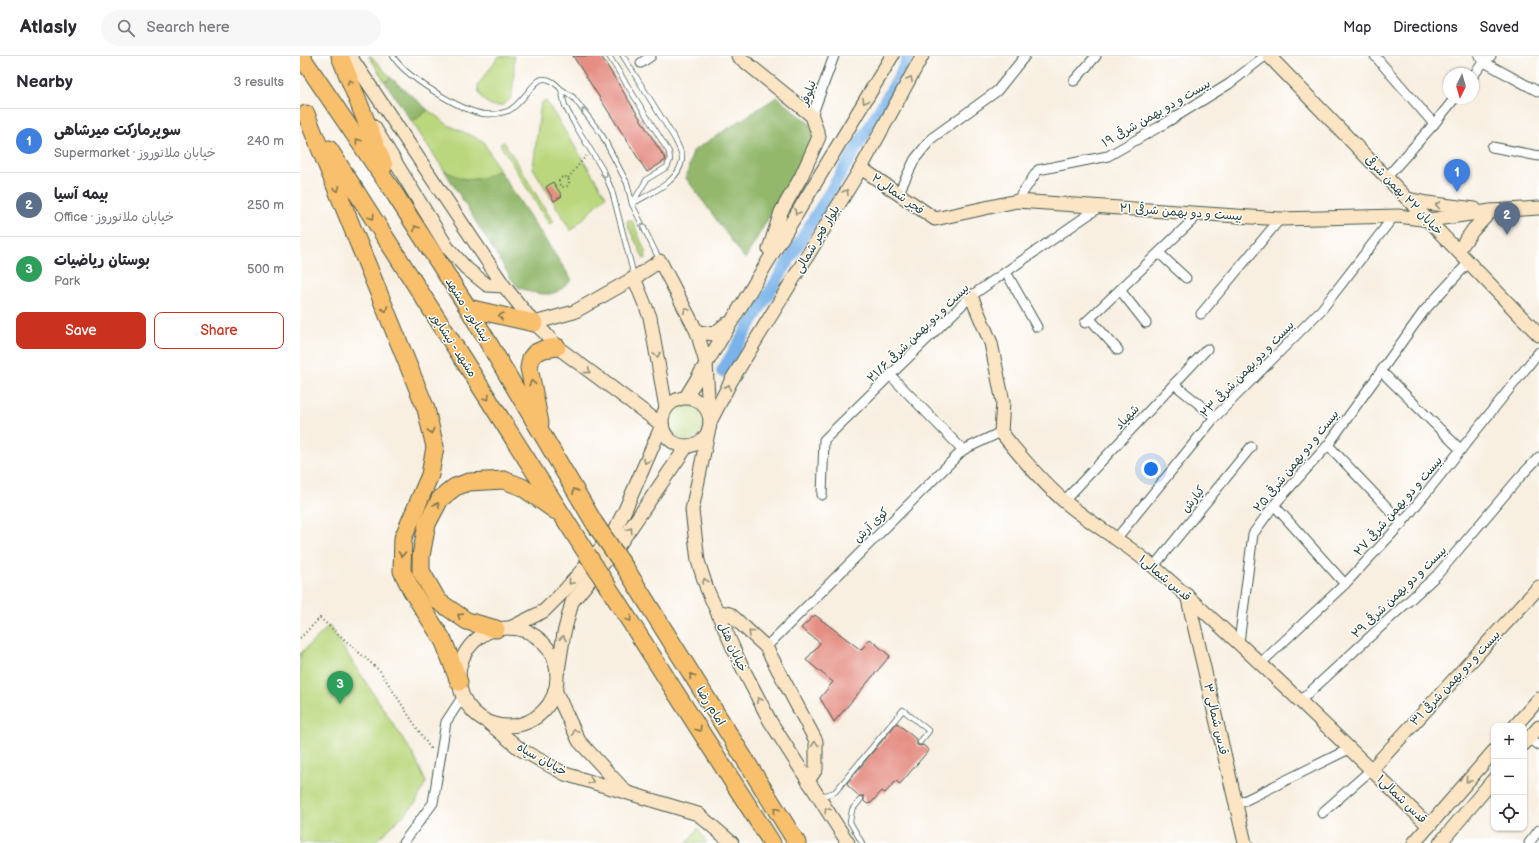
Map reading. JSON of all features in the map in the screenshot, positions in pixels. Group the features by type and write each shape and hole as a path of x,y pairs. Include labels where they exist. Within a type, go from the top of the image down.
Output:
{"highway":[{"name":"نیشابور - مشهد","path":"302,56 396,196 468,308 596,524 626,569"},
{"path":"340,56 396,196"},
{"path":"303,109 426,409 435,447 430,475 403,538 402,571 412,591 444,642 461,689"},
{"name":"مشهد - نیشابور","path":"303,109 608,586"},
{"path":"468,308 534,323"},
{"path":"542,434 529,368 531,358 535,353 557,347"},
{"path":"503,629 467,621 438,602 421,571 421,556 427,524 440,499 455,487 469,482 504,480 522,487 562,516"},
{"name":"امام رضا","path":"626,569 796,843"},
{"name":"امام رضا","path":"608,586 772,843"}],"street":[{"path":"350,56 504,286 534,323 557,347 662,425 668,438 680,445 686,446 694,444 706,435 709,422 706,363 697,332 660,261 634,278 574,312 534,323"},
{"path":"641,63 651,56"},
{"path":"738,56 812,116 819,137 801,177 781,212 761,272"},
{"name":"نیلوفر","path":"812,116 834,56"},
{"path":"686,397 892,56"},
{"name":"بلوار فجر شمالی","path":"709,422 731,381 860,168 922,56"},
{"path":"898,194 915,159 932,138 997,91 1025,56"},
{"path":"1074,81 1096,56"},
{"name":"بیست و دو بهمن شرقی ۱۹","path":"1016,201 1038,170 1108,156 1229,84 1265,56"},
{"name":"خیابان ۲۲ بهمن شرقی","path":"1269,56 1539,335"},
{"path":"1380,58 1434,124"},
{"path":"1478,68 1485,58 1539,92"},
{"path":"1387,177 1450,104"},
{"path":"361,108 447,247 466,268 487,285 504,286"},
{"path":"1492,147 1539,156"},
{"name":"فجر شمالی۲","path":"860,168 935,220"},
{"path":"1408,199 1427,203 1491,211 1537,207"},
{"name":"بیست و دو بهمن شرقی ۲۱","path":"935,220 1016,201 1280,219 1394,216 1429,220 1491,211"},
{"name":"بیست و دو بهمن شرقی ۲۱/۶","path":"822,496 824,440 971,296 1101,206"},
{"path":"1458,251 1473,230 1491,211"},
{"path":"1118,350 1088,321 1199,214"},
{"name":"بیست و دو بهمن شرقی ۲۳","path":"1116,539 1215,417 1322,309 1394,216"},
{"path":"1201,314 1280,219"},
{"path":"1159,253 1186,278"},
{"name":"بیست و دو بهمن شرقی ۲۵","path":"1239,642 1253,534 1274,505 1328,445 1424,311 1469,262"},
{"path":"1006,272 1037,327"},
{"path":"634,278 650,317 666,408"},
{"path":"1120,290 1146,323"},
{"path":"971,296 991,343 1003,402 1001,432"},
{"path":"697,332 714,334 735,316"},
{"name":"شهیاد","path":"1064,501 1207,348"},
{"name":"بیست و دو بهمن شرقی ۲۷","path":"1262,663 1345,584 1402,522 1539,352"},
{"path":"1381,370 1461,450"},
{"path":"890,375 963,450"},
{"path":"1174,384 1215,417"},
{"path":"686,446 621,542 572,602 564,633 555,690 549,703 540,714 527,722 513,725 499,725 486,720 472,710 461,689 460,668 464,655 472,643 483,634 503,629 544,611 565,590 612,535 625,510 662,425 663,414 671,402 678,398 686,397 694,399 701,403 706,409 709,422"},
{"name":"خیابان هتل","path":"709,422 692,510 698,562 707,589 739,661 770,721 848,843"},
{"name":"کوی آرش","path":"766,647 963,450 1001,432"},
{"name":"قدس شمالی۱","path":"1001,432 1024,460 1064,501 1154,566 1187,595 1262,663 1299,702 1429,826"},
{"path":"1328,445 1402,522"},
{"name":"کیارش","path":"1154,566 1252,447"},
{"name":"بیست و دو بهمن شرقی ۲۹","path":"1299,702 1437,575 1519,478 1539,457"},
{"path":"1274,505 1345,584"},
{"name":"بیست و دو بهمن شرقی ۳۱","path":"1371,770 1539,586"},
{"name":"قدس شمالی ۳","path":"1187,595 1244,843"},
{"path":"717,611 730,614 766,647 816,741 816,769 812,787"},
{"path":"503,629 528,632 543,643 553,659 557,677"},
{"path":"404,843 433,803 446,722 461,689"},
{"path":"555,690 579,741 628,793"},
{"path":"1518,723 1539,699"},
{"name":"خیابان سپاه","path":"486,720 520,749 566,774 698,814 732,843"},
{"path":"1531,743 1539,727"},
{"path":"1236,805 1349,749"},
{"path":"1414,843 1491,754"},
{"path":"1322,813 1371,770"},
{"path":"1440,843 1491,783"},
{"path":"1529,843 1539,830"}],"lane":[{"path":"393,56 413,77 440,95 468,110 483,114 496,115 509,111 518,104 535,82 543,79 554,82 573,97 602,135 627,183 632,204 660,261"},
{"path":"609,56 669,152 670,160 667,167 647,180 632,204"},
{"path":"623,56 675,139 681,151 682,160 674,176 668,182 632,204"},
{"path":"561,89 565,106 604,172 612,191 634,278"},
{"path":"812,787 820,794 826,795 835,792 903,710 929,730 920,742"},
{"path":"861,799 852,810 850,822 862,843"}],"path":[{"path":"568,178 561,178 559,182 560,185 565,187 568,185 568,178 591,150"},
{"path":"300,638 320,618 380,671 440,763"}],"green space":[{"path":"369,56 371,56 391,78 385,82"},
{"path":"499,56 514,56 514,78 511,97 507,102 497,106 491,105 482,98 478,85"},
{"path":"391,78 428,110 412,122 385,82"},
{"path":"777,97 810,124 814,138 745,259 686,178 693,151"},
{"path":"546,101 606,196 571,231 533,168 541,103"},
{"path":"428,110 448,125 483,141 499,170 483,178 470,180 457,178 444,170 412,122"},
{"path":"504,142 553,222 549,224 500,144"},
{"path":"444,170 465,179 478,179 499,170 572,280 559,291 550,294 530,292 518,287 512,280"},
{"path":"628,220 633,222 645,251 646,258 644,259 628,226"},
{"path":"686,404 696,407 701,412 704,422 701,432 696,437 686,440 676,437 671,432 668,422 671,412 676,407"},
{"path":"329,626 413,754 426,782 415,804 374,843 300,843 300,654"},
{"path":"698,828 707,843 687,843"}],"building":[{"path":"573,56 601,56 666,160 647,172"},
{"path":"553,182 562,196 554,201 546,187"},
{"path":"815,615 861,650 870,639 890,656 834,722 820,698 833,682 806,660 820,643 801,628"},
{"path":"897,723 917,740 917,745 923,745 929,750 900,784 896,781 885,793 882,791 871,803 867,804 864,801 864,796 859,796 848,786 847,783"}],"waterway":[{"path":"722,371 898,79 909,56"}],"place":[{"name":"سوپرمارکت میرشاهی","path":"1457,192"},
{"name":"بیمه آسیا","path":"1507,235"},
{"name":"بوستان ریاضیات","path":"340,704"}]}
